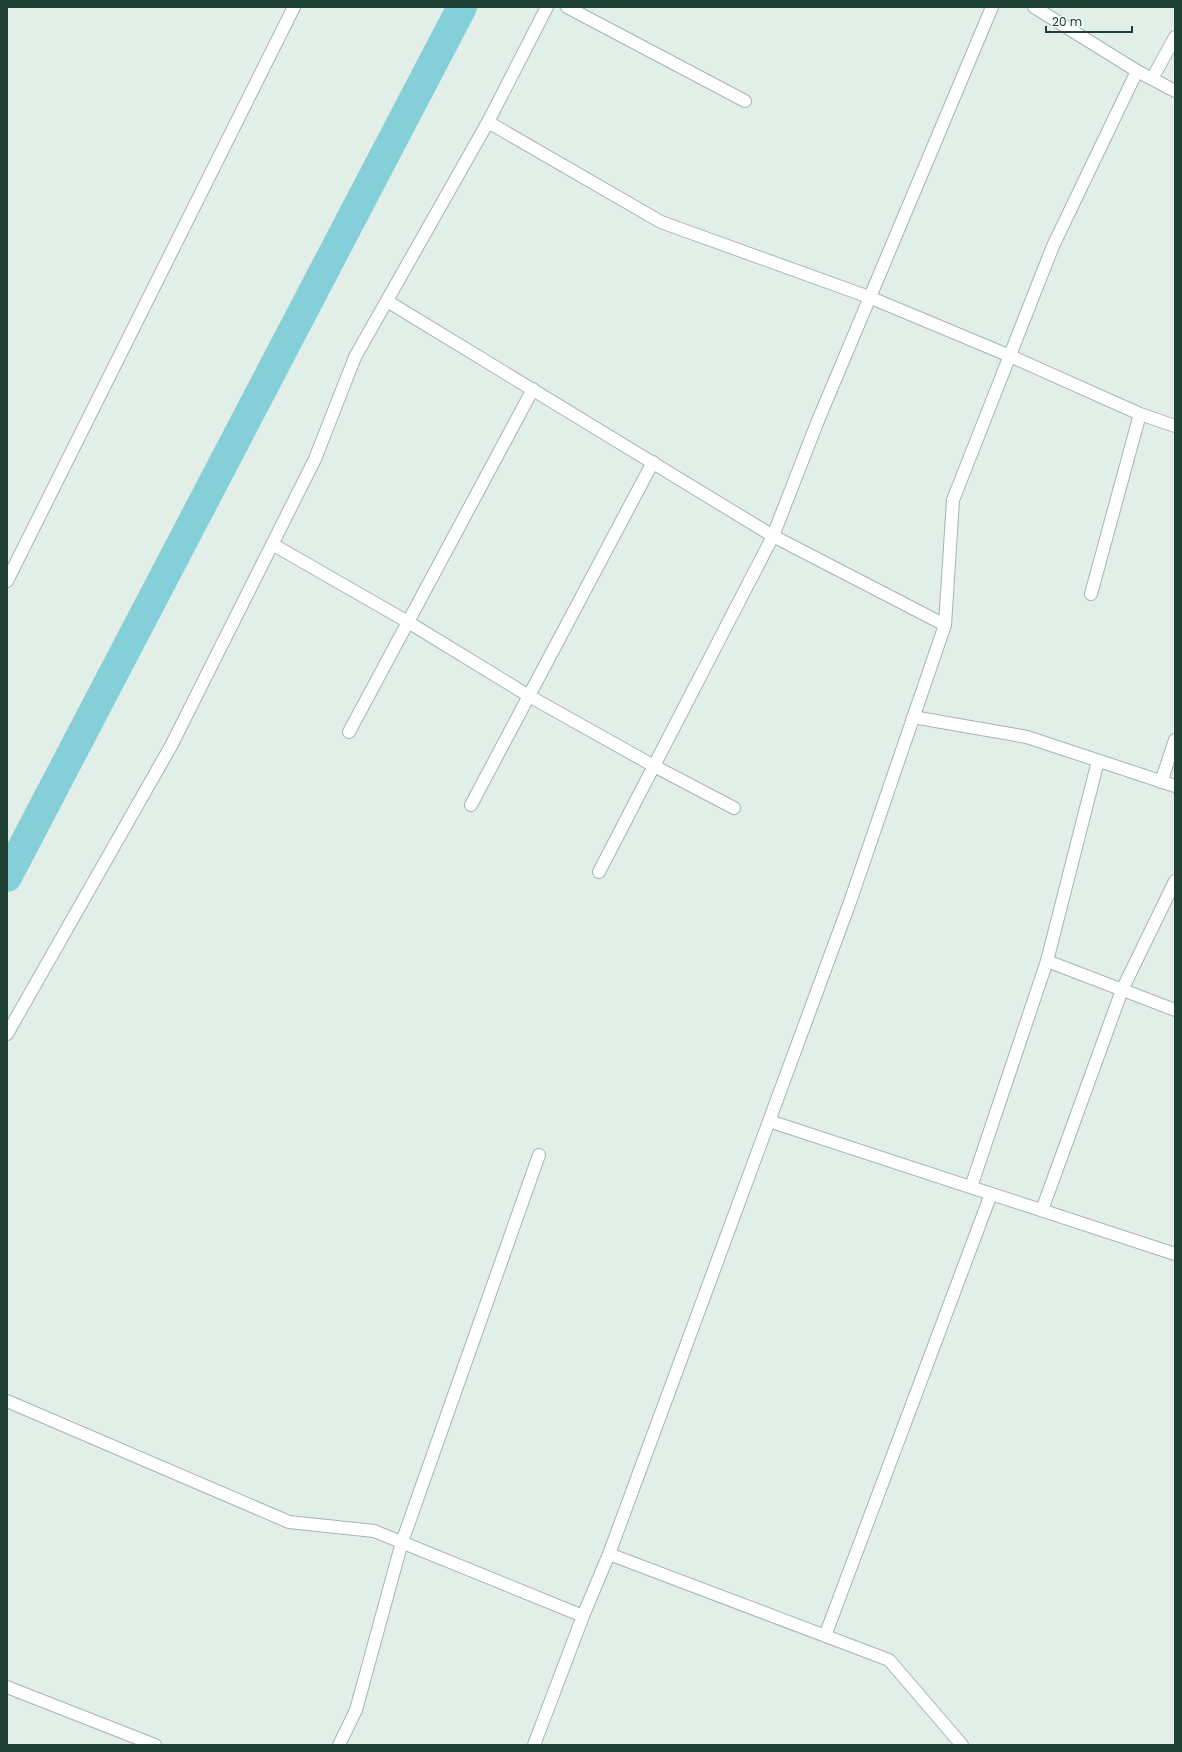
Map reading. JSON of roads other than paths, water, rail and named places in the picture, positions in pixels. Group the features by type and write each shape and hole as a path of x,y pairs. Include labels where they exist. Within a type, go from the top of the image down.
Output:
{"street":[{"path":"7,581 294,7"},
{"path":"7,1034 171,746 315,459 355,357 488,122 547,7"},
{"path":"567,7 745,101"},
{"path":"599,872 773,536 817,423 869,297 992,7"},
{"path":"1037,8 1137,70 1175,91"},
{"path":"1152,79 1175,37"},
{"path":"534,1745 583,1616 609,1554 850,902 945,625 953,500 1053,246 1137,70"},
{"path":"488,122 661,222 869,297 1010,356 1140,414 1175,426"},
{"path":"387,301 773,536 945,625"},
{"path":"348,732 534,390"},
{"path":"1091,594 1140,414"},
{"path":"471,805 653,462"},
{"path":"272,544 408,622 529,696 654,766 734,808"},
{"path":"913,717 1027,737 1175,786"},
{"path":"1161,782 1175,740"},
{"path":"971,1187 1047,961 1098,760"},
{"path":"1042,1210 1122,990 1175,881"},
{"path":"1047,961 1175,1010"},
{"path":"769,1120 1175,1254"},
{"path":"339,1745 356,1710 402,1542 539,1155"},
{"path":"825,1636 991,1194"},
{"path":"7,1401 289,1522 374,1531 583,1616"},
{"path":"609,1554 888,1660 962,1745"},
{"path":"7,1686 155,1745"}],"waterway":[{"path":"7,877 462,7"}]}
